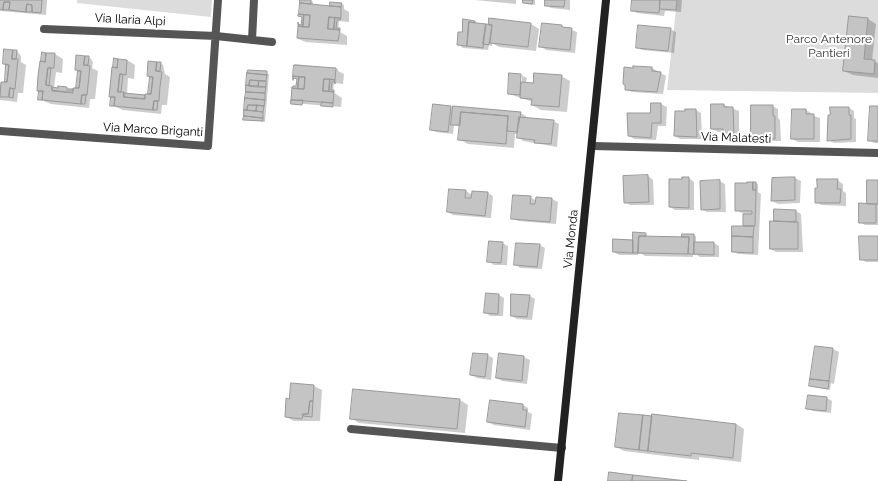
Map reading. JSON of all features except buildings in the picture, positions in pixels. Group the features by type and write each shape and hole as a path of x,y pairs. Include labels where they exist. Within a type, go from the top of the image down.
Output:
{"main road":[{"name":"Via Monda","path":"558,481 593,146 606,0"}],"street":[{"name":"Via Marco Briganti","path":"0,131 208,146 218,0"},
{"path":"252,40 254,0"},
{"name":"Via Ilaria Alpi","path":"44,29 216,36 272,42"},
{"name":"Via Malatesti","path":"593,146 878,153"},
{"path":"351,429 562,448"}],"green space":[{"path":"77,0 212,0 211,17 77,3"},
{"name":"Parco Antenore Pantieri","path":"677,0 878,0 878,93 667,90"}]}
